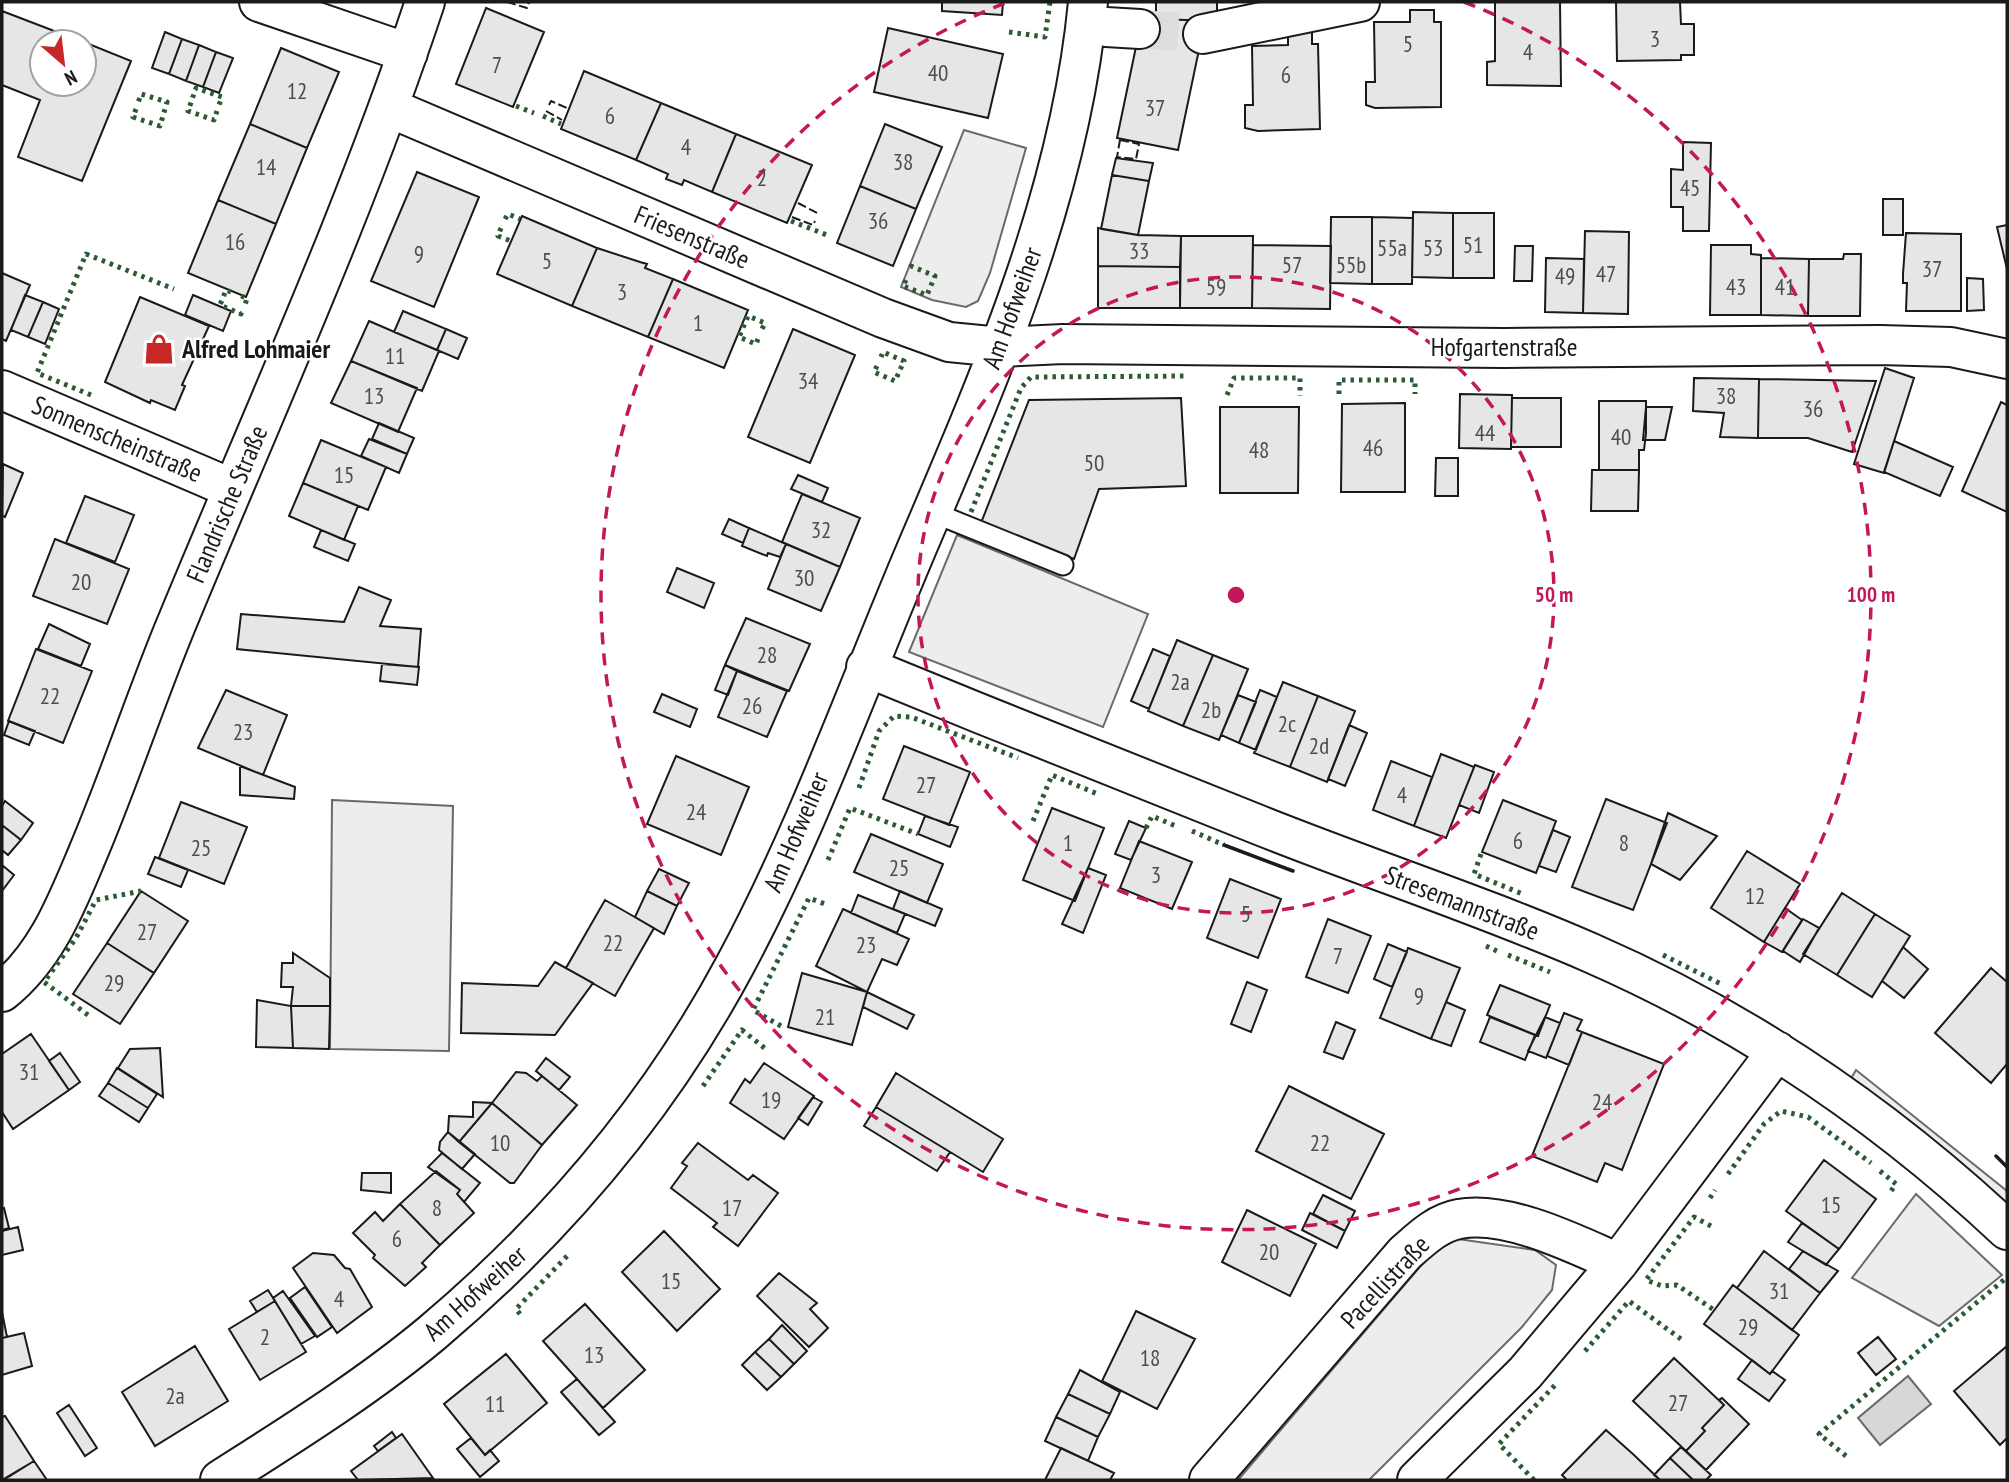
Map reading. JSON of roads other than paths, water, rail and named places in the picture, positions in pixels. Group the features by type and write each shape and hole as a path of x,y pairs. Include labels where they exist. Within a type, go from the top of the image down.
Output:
{"street":[{"path":"259,2 408,53"},
{"name":"Flandrische Straße","path":"2,992 38,953 60,919 105,812 172,635 390,108 425,2"},
{"path":"1203,34 1360,2"},
{"name":"Am Hofweiher","path":"220,1480 341,1401 437,1328 541,1233 619,1142 685,1049 735,967 783,868 932,512 1000,347 1046,213 1080,69 1111,19"},
{"name":"Friesenstraße","path":"390,108 883,318 949,342 1000,347"},
{"name":"Hofgartenstraße","path":"1000,347 1063,344 1504,348 1880,345 1951,347 2007,359"},
{"name":"Sonnenscheinstraße","path":"2,390 233,489"},
{"name":"Stresemannstraße","path":"866,667 1148,782 1591,953 1686,999 1812,1072 1900,1135 2007,1230"},
{"path":"1417,1480 1525,1373 1618,1264 1777,1051"},
{"name":"Pacellistraße","path":"1209,1480 1405,1253 1440,1225 1471,1219 1522,1226 1570,1241 1618,1264"}],"lane":[{"path":"932,512 1063,565"}],"tunnel":[{"path":"1140,29 1203,34"}],"place":[{"name":"Alfred Lohmaier","path":"159,349"}]}
